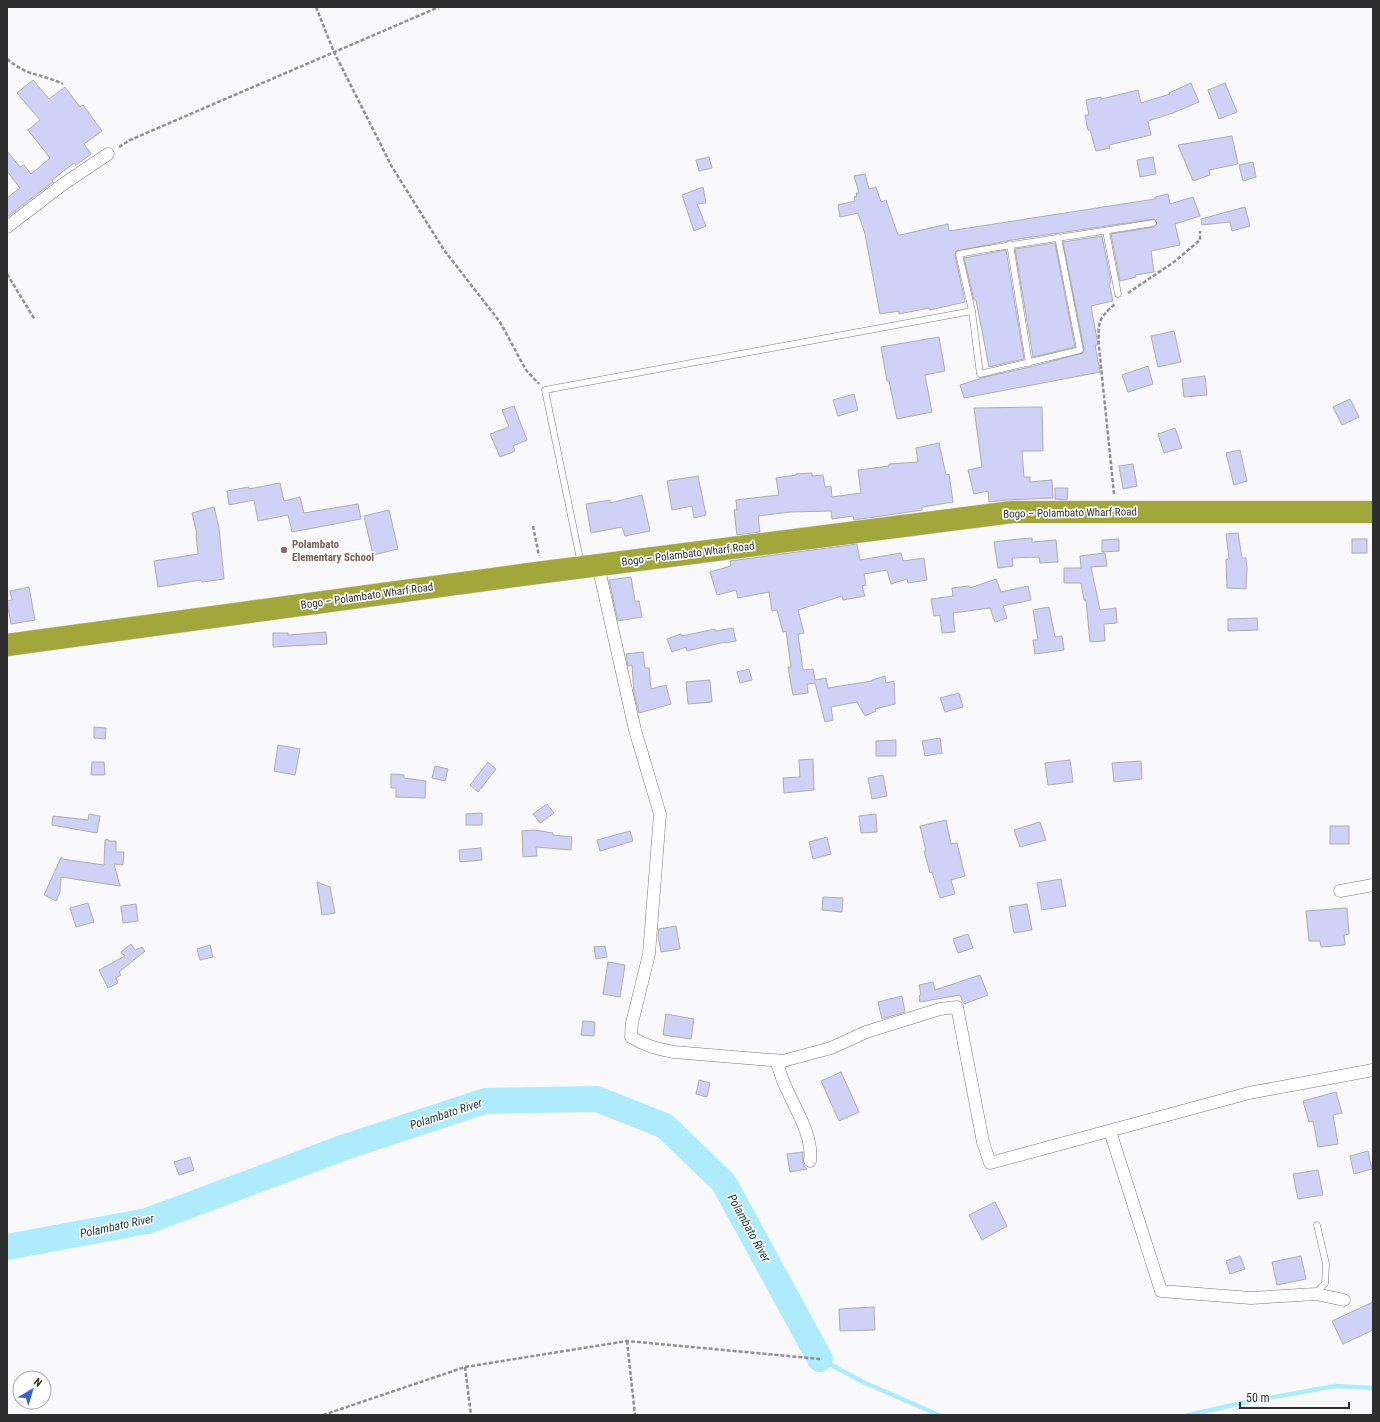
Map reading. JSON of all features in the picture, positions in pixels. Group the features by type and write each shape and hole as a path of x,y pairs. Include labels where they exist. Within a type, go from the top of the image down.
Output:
{"highway":[{"name":"Bogo – Polambato Wharf Road","path":"7,645 529,574 1012,512 1373,512"}],"street":[{"path":"7,227 62,185 108,154"},
{"path":"590,566 635,730 660,814 649,954 632,1023 631,1037 647,1046 674,1052 783,1060 831,1048 866,1032 940,1009 957,1007 983,1142 990,1163 1249,1093 1373,1070"},
{"path":"1340,891 1373,885"},
{"path":"776,1060 782,1078 807,1136 811,1154 810,1161"},
{"path":"1110,1131 1161,1291 1251,1298 1316,1294 1344,1300"}],"lane":[{"path":"1058,237 1080,350 1029,364 980,374 972,311 959,254 1010,244 1153,223"},
{"path":"1106,231 1118,294"},
{"path":"1010,244 1029,364"},
{"path":"590,566 544,390 972,311"},
{"path":"1316,1294 1325,1283 1326,1264 1317,1225"}],"path":[{"path":"316,7 334,52 392,167 444,250 500,322 526,370 544,390"},
{"path":"108,154 130,140 439,7"},
{"path":"7,59 27,72 63,84"},
{"path":"1124,296 1174,262 1200,240 1200,231"},
{"path":"7,274 35,320"},
{"path":"1116,512 1098,324 1103,315 1119,301"},
{"path":"529,574 539,556 533,526"},
{"path":"627,1341 635,1415"},
{"path":"323,1415 465,1366 627,1341 820,1358"},
{"path":"465,1366 471,1415"}],"building":[{"path":"33,80 49,99 65,87 80,107 83,105 102,131 84,144 91,154 76,165 74,163 52,180 53,182 7,217 7,198 20,188 7,171 7,151 20,167 24,165 31,174 50,158 28,130 40,120 17,93"},
{"path":"1191,83 1199,102 1173,113 1148,121 1151,135 1109,145 1110,148 1096,151 1090,130 1088,130 1085,115 1089,115 1086,100 1101,97 1101,99 1138,90 1141,103 1170,94 1169,93"},
{"path":"1225,83 1237,112 1219,119 1208,90"},
{"path":"1232,136 1238,164 1209,170 1210,175 1193,181 1178,145"},
{"path":"709,157 712,168 699,171 696,160"},
{"path":"1153,157 1156,174 1140,177 1137,160"},
{"path":"1253,162 1256,177 1243,181 1239,165"},
{"path":"865,174 869,189 876,187 881,202 886,200 898,235 948,224 949,231 1155,199 1155,197 1168,194 1170,204 1193,197 1200,216 1175,224 1180,245 1151,251 1154,272 1135,275 1136,277 1120,281 1111,234 1154,227 1157,223 1154,219 1010,240 956,251 955,255 965,302 930,310 929,308 899,314 899,311 880,314 865,234 858,213 840,217 838,205 855,201 854,197 857,196 856,193 859,193 854,176"},
{"path":"703,187 706,203 697,204 706,226 694,231 682,195"},
{"path":"1245,207 1250,226 1232,231 1230,222 1202,225 1201,219"},
{"path":"1102,236 1113,301 1091,306 1098,345 1095,345 1100,372 964,398 960,385 985,377 1083,353 1084,349 1063,242"},
{"path":"1055,243 1075,347 1033,357 1015,249"},
{"path":"1006,250 1024,359 989,367 976,300 974,300 964,258"},
{"path":"1174,331 1181,362 1158,367 1151,336"},
{"path":"939,337 945,371 925,375 932,412 897,419 889,381 887,381 881,347"},
{"path":"1148,366 1153,384 1128,392 1122,375"},
{"path":"1205,376 1207,395 1184,397 1182,379"},
{"path":"854,394 858,410 838,416 833,400"},
{"path":"1350,399 1359,417 1342,425 1333,407"},
{"path":"514,406 527,440 513,446 515,451 500,457 490,434 509,427 502,410"},
{"path":"1042,407 1043,451 1022,451 1024,477 1030,477 1030,482 1052,480 1053,498 989,502 988,491 974,494 968,470 982,467 974,408"},
{"path":"1175,428 1182,448 1164,453 1158,434"},
{"path":"939,443 946,475 949,474 953,502 922,507 922,510 854,520 853,516 832,519 831,511 790,512 758,516 760,532 737,535 734,510 737,510 736,500 779,495 776,478 796,474 812,473 812,476 823,475 825,487 831,486 832,497 861,493 858,470 889,466 889,464 918,462 916,448"},
{"path":"1240,450 1247,481 1234,485 1226,453"},
{"path":"1133,464 1137,486 1123,489 1119,466"},
{"path":"698,476 706,515 694,518 692,506 672,510 667,481"},
{"path":"280,483 284,501 300,497 304,513 358,504 361,519 292,532 288,515 258,521 254,500 229,505 227,491 249,487 249,489"},
{"path":"1055,488 1068,488 1067,500 1055,499"},
{"path":"642,495 650,531 625,536 622,527 591,533 586,504 610,500 610,503"},
{"path":"214,507 219,528 224,579 202,582 201,580 158,587 154,561 198,554 197,534 192,513"},
{"path":"389,510 398,549 373,555 364,516"},
{"path":"1238,533 1242,558 1246,558 1246,589 1227,588 1226,559 1229,559 1226,534"},
{"path":"1032,538 1032,542 1056,540 1058,562 1040,563 1039,557 1012,558 1013,566 998,568 994,542"},
{"path":"1119,539 1119,551 1102,552 1102,540"},
{"path":"1352,539 1367,539 1367,553 1352,553"},
{"path":"857,544 860,560 901,553 903,561 924,558 927,580 908,583 907,579 891,584 887,570 864,574 866,585 862,586 865,596 843,600 842,596 798,610 804,633 798,634 803,670 813,669 815,680 826,678 828,688 872,681 885,676 886,683 894,681 895,704 875,709 876,711 865,716 857,702 831,707 833,720 825,722 815,683 807,684 808,693 793,695 788,667 791,667 786,631 783,632 777,610 772,611 769,592 738,598 736,590 717,595 710,572 731,566 730,561"},
{"path":"1105,553 1107,566 1091,567 1100,610 1116,608 1117,623 1104,624 1105,641 1090,642 1086,600 1084,600 1081,583 1064,583 1064,568 1081,568 1080,556"},
{"path":"631,577 635,601 639,601 642,617 618,621 609,580"},
{"path":"996,579 1001,592 1028,586 1031,600 1003,606 1007,618 995,622 990,608 953,613 955,632 942,633 940,615 934,616 931,599 953,596 952,588 969,586 970,588"},
{"path":"29,587 35,620 11,624 7,602 12,600 10,591"},
{"path":"1049,607 1055,637 1062,636 1064,650 1035,654 1033,640 1038,640 1033,610"},
{"path":"1257,618 1258,630 1228,631 1228,619"},
{"path":"733,628 736,641 725,642 687,651 686,647 672,652 667,639 681,634 682,636 715,629 716,631"},
{"path":"326,632 327,644 273,647 273,633 288,633 288,635"},
{"path":"643,652 645,668 649,668 651,689 666,685 671,704 639,713 634,693 632,665 628,666 626,654"},
{"path":"749,669 752,680 740,683 737,672"},
{"path":"710,680 712,702 688,704 686,682"},
{"path":"959,693 963,707 945,712 940,698"},
{"path":"94,727 106,728 105,739 94,738"},
{"path":"940,738 942,753 925,756 922,741"},
{"path":"896,740 896,756 876,756 876,741"},
{"path":"278,745 300,749 295,775 274,771"},
{"path":"813,759 814,790 784,793 783,778 800,777 799,760"},
{"path":"1070,760 1073,782 1048,785 1045,763"},
{"path":"1141,761 1142,779 1114,782 1112,763"},
{"path":"92,762 104,762 105,775 91,775"},
{"path":"488,762 496,769 478,792 470,785"},
{"path":"435,766 448,769 445,781 432,778"},
{"path":"391,774 404,775 404,778 426,781 425,798 396,797 396,788 391,788"},
{"path":"883,775 887,796 872,799 868,778"},
{"path":"547,804 554,813 540,823 533,814"},
{"path":"482,813 482,825 466,825 466,814"},
{"path":"89,814 100,816 97,833 52,825 53,816 88,820"},
{"path":"876,814 877,832 861,833 859,816"},
{"path":"946,820 951,844 957,843 965,876 951,880 955,894 940,898 932,872 930,873 924,851 926,851 920,826"},
{"path":"1040,822 1046,840 1020,847 1014,830"},
{"path":"1330,826 1349,826 1349,844 1330,844"},
{"path":"534,830 553,833 553,835 572,837 571,850 536,847 537,856 523,857 522,831"},
{"path":"630,831 633,841 600,851 597,840"},
{"path":"827,837 831,854 813,859 809,842"},
{"path":"108,839 109,841 116,841 116,852 124,852 123,865 114,864 120,886 61,877 60,892 56,901 44,895 62,857 62,859 104,865 105,840"},
{"path":"481,848 482,860 460,862 459,850"},
{"path":"1061,879 1066,906 1042,910 1037,883"},
{"path":"317,882 330,887 335,913 322,915"},
{"path":"823,897 843,898 842,912 822,910"},
{"path":"88,903 94,922 76,927 70,908"},
{"path":"136,904 138,921 123,923 121,906"},
{"path":"1027,904 1032,930 1014,933 1009,907"},
{"path":"1347,908 1349,934 1344,935 1345,945 1321,947 1320,941 1309,941 1306,911"},
{"path":"676,926 680,949 661,952 658,935 659,929"},
{"path":"968,934 973,948 958,953 953,939"},
{"path":"131,944 135,950 142,947 145,951 119,972 121,975 116,978 118,983 108,988 99,970 125,956 121,952"},
{"path":"210,945 213,957 200,960 197,949"},
{"path":"605,946 607,957 596,959 594,947"},
{"path":"608,962 625,965 620,997 603,994"},
{"path":"980,975 988,995 964,1004 960,995 920,1002 919,996 921,995 919,985 933,982 935,990"},
{"path":"902,996 905,1012 882,1019 878,1002"},
{"path":"666,1014 694,1019 691,1039 663,1035"},
{"path":"583,1021 595,1022 594,1036 581,1035"},
{"path":"841,1072 859,1112 839,1121 821,1081"},
{"path":"699,1080 710,1083 707,1097 696,1094"},
{"path":"1336,1092 1342,1113 1333,1115 1338,1144 1318,1147 1313,1121 1309,1122 1303,1101"},
{"path":"1368,1151 1372,1169 1354,1174 1350,1156"},
{"path":"803,1152 803,1164 807,1169 790,1172 787,1154"},
{"path":"190,1157 194,1170 179,1175 174,1162"},
{"path":"1318,1170 1323,1195 1298,1199 1293,1174"},
{"path":"995,1202 1007,1226 982,1240 969,1215"},
{"path":"1240,1256 1245,1269 1230,1274 1226,1261"},
{"path":"1301,1256 1306,1279 1277,1285 1272,1262"},
{"path":"1373,1302 1373,1330 1343,1344 1332,1321"},
{"path":"874,1307 875,1330 840,1331 839,1309"}],"waterway":[{"name":"Polambato River","path":"7,1247 147,1221 345,1147 485,1101 597,1099 665,1126 724,1183 820,1359"},
{"path":"820,1359 863,1382 939,1415"},
{"path":"1188,1415 1247,1402 1335,1386 1373,1388"}],"place":[{"name":"Polambato Elementary School","path":"284,550"}]}
